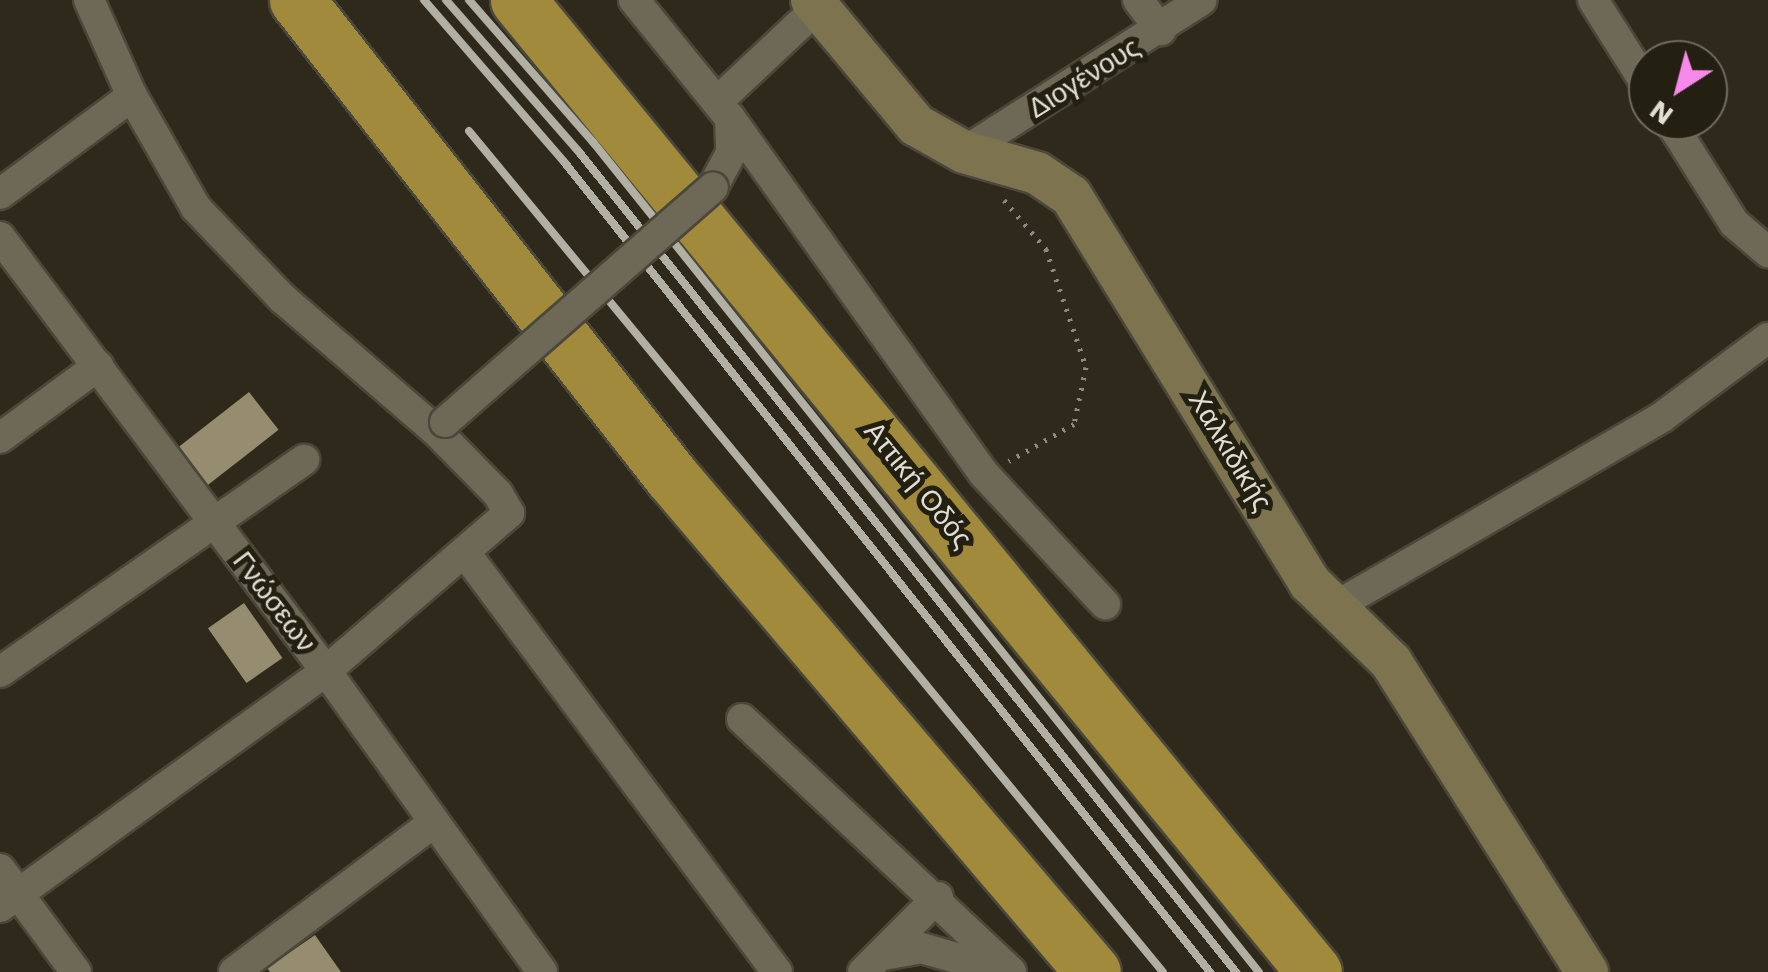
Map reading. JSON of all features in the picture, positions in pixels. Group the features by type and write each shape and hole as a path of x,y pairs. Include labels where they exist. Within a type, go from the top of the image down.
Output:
{"highway":[{"path":"297,0 671,476 1093,972"},
{"name":"Αττική Οδός","path":"518,0 1314,972"}],"street":[{"path":"9,901 326,670 466,554 508,513 498,494 440,426 238,256 179,185 132,96 89,0"},
{"path":"634,0 724,109 984,474 1105,604"},
{"path":"1138,0 1161,30"},
{"name":"Διογένους","path":"964,152 1161,30 1202,0"},
{"path":"1593,0 1628,55"},
{"path":"440,426 713,188 731,152 724,109 807,11"},
{"name":"Χαλκιδικής","path":"807,11 902,113 964,152 1038,173 1071,196 1330,609 1390,662 1586,972"},
{"path":"0,194 132,96"},
{"path":"1682,140 1734,223 1768,252"},
{"name":"Γνώσεων","path":"0,237 326,670 542,972"},
{"path":"1330,609 1662,417 1768,338"},
{"path":"0,438 98,366"},
{"path":"0,672 304,460"},
{"path":"466,554 777,972"},
{"path":"742,719 938,897 1011,972"},
{"path":"234,972 433,823"},
{"path":"0,869 9,901 76,972"},
{"path":"873,964 938,897"},
{"path":"873,964 922,948 964,960 978,972"}],"path":[{"path":"964,152 1046,249 1086,367 1074,424 984,474"}],"building":[{"path":"249,392 279,430 198,493 169,455"},
{"path":"244,603 282,658 246,683 208,628"},
{"path":"315,935 341,972 270,972 267,968"}],"railway":[{"path":"424,0 565,163 1210,972"},
{"path":"446,0 579,152 1236,972"},
{"path":"469,0 593,142 1259,972"},
{"path":"469,131 1163,972"}]}
